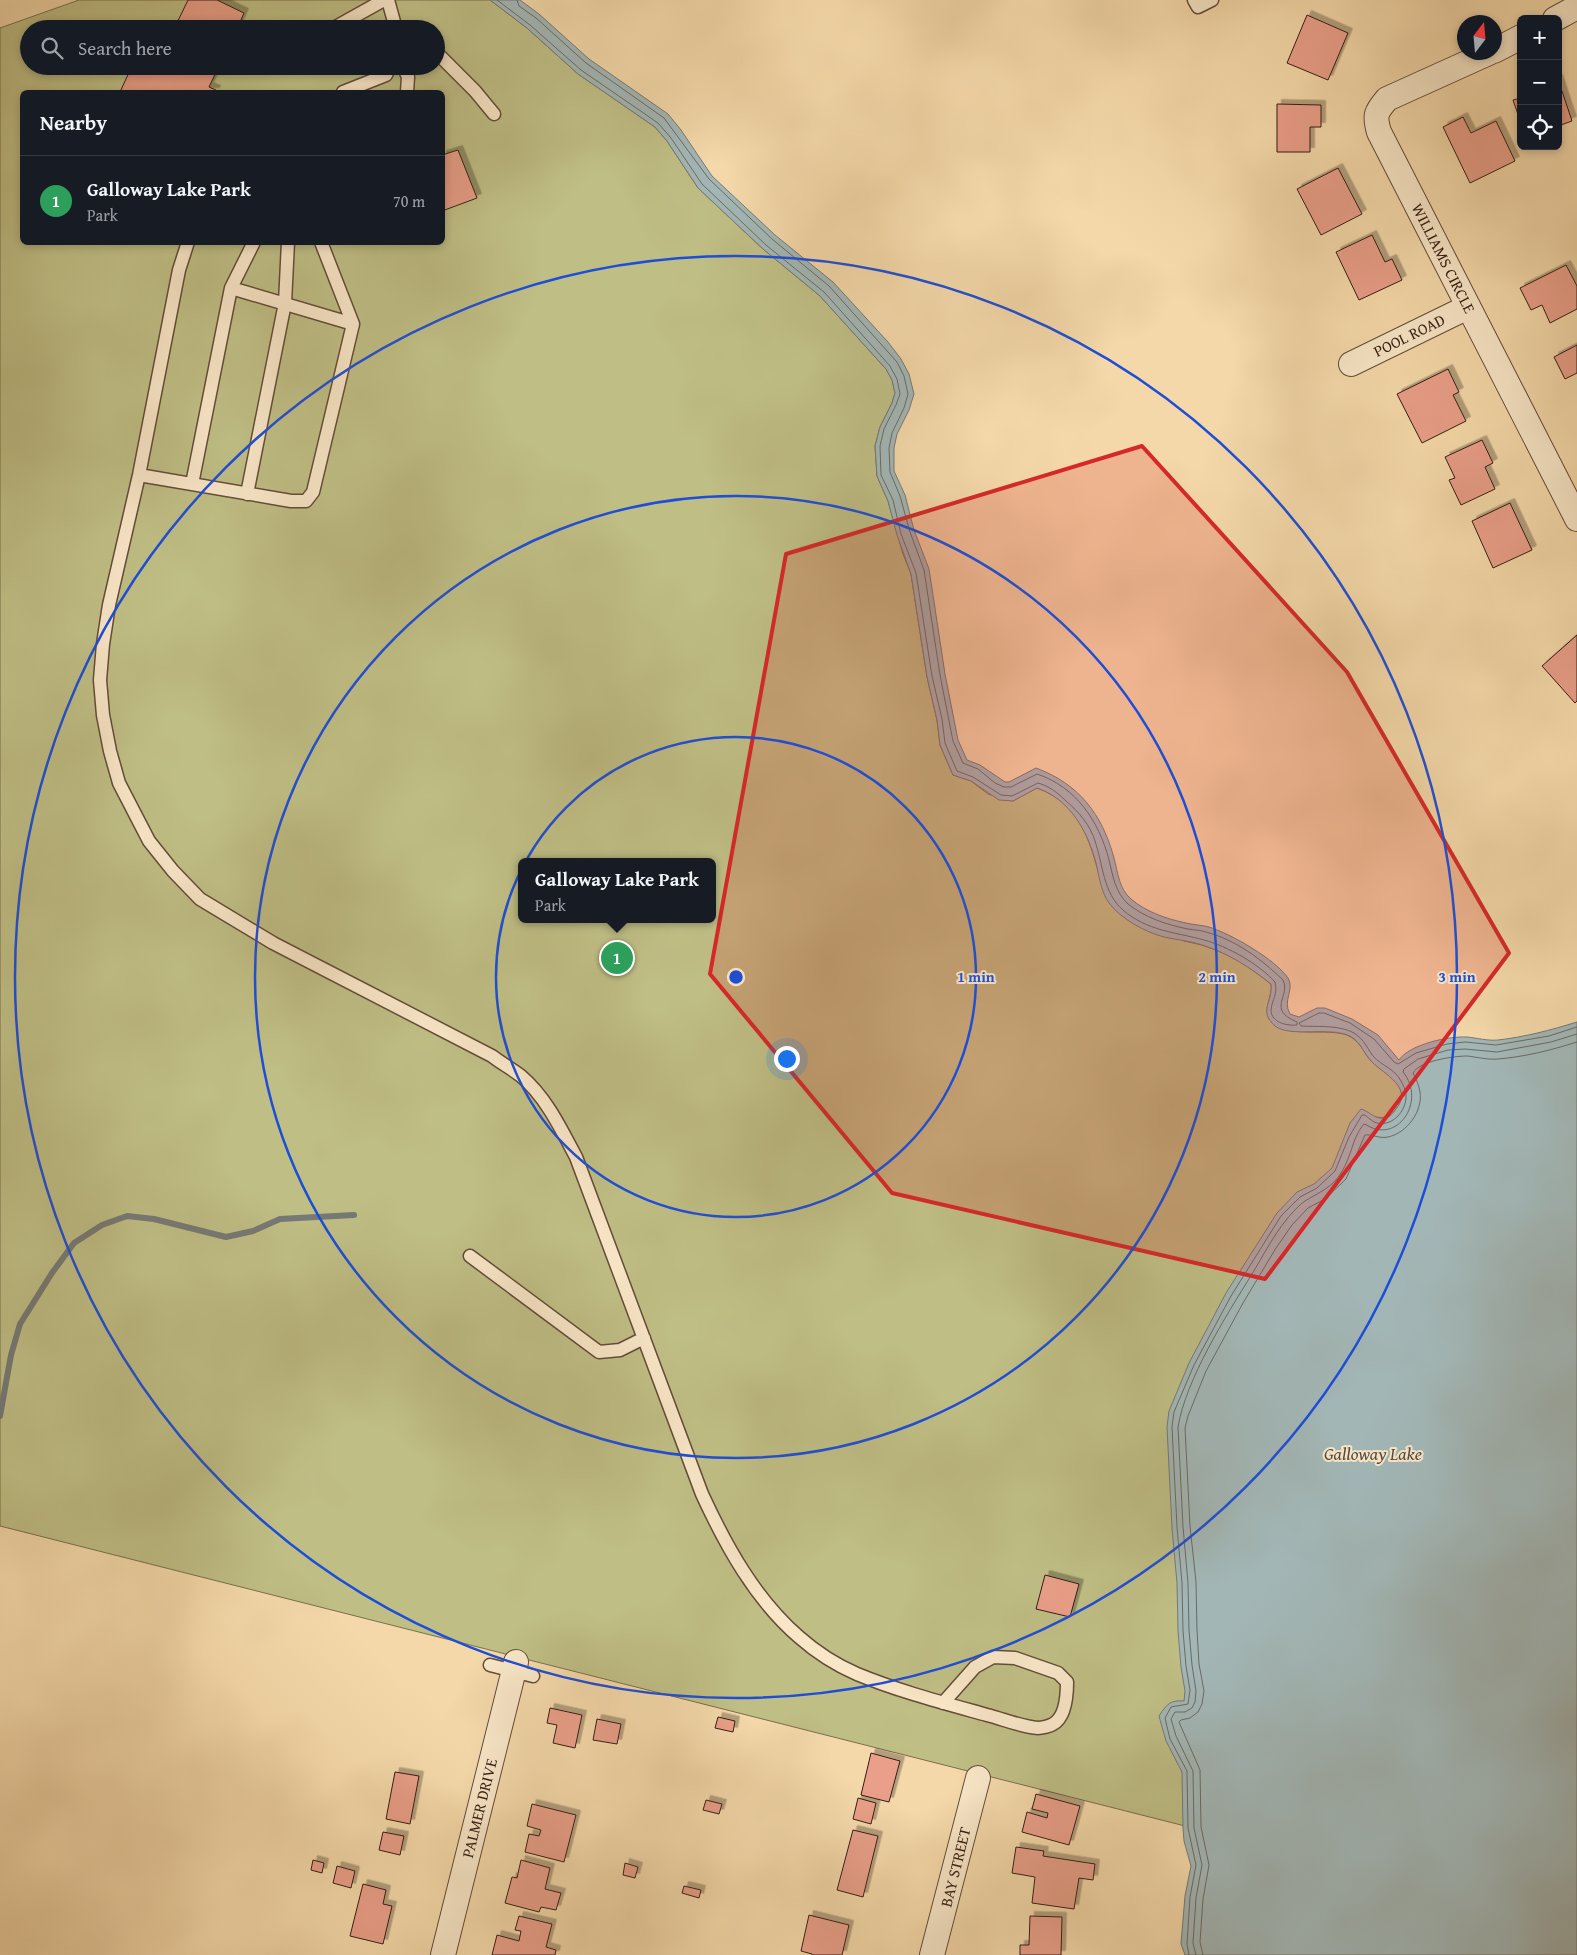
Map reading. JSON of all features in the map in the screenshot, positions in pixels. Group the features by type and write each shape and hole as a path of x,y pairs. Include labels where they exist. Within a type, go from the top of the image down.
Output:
{"street":[{"path":"1562,15 1577,7"},
{"name":"WILLIAMS CIRCLE","path":"1502,47 1517,39"},
{"name":"WILLIAMS CIRCLE","path":"1475,60 1387,99 1377,110 1376,121 1379,132 1577,519"},
{"name":"POOL ROAD","path":"1351,364 1468,307"},
{"name":"PALMER DRIVE","path":"442,1955 521,1670"},
{"name":"BAY STREET","path":"932,1955 978,1778"}],"lane":[{"path":"348,20 384,0"},
{"path":"388,0 394,20"},
{"path":"1194,0 1198,7 1212,0"},
{"path":"445,61 475,91 494,114"},
{"path":"348,90 386,75"},
{"path":"407,75 407,90"},
{"path":"187,245 179,270 139,475 109,605 100,680 103,715 110,752 119,783 149,841 173,871 200,899 273,943 492,1056 522,1077 548,1108 576,1157 702,1494 719,1531 745,1575 778,1616 798,1637 822,1656 856,1674 943,1703 1040,1728 1054,1724 1061,1714 1068,1696 1067,1682 1058,1673 1015,1658 992,1657 975,1667 943,1703"},
{"path":"192,484 231,288 252,245"},
{"path":"247,494 285,303 288,245"},
{"path":"139,475 291,501 306,501 313,492 353,324 322,245"},
{"path":"231,288 353,324"},
{"path":"470,1256 599,1352 620,1350 644,1338"},
{"path":"490,1665 521,1670"}],"highlighted area":[{"path":"1142,446 1347,672 1509,953 1265,1279 892,1193 710,974 786,554"}],"shaded area":[{"path":"79,0 490,0 527,28 578,74 655,127 667,141 698,188 763,249 820,296 886,369 892,380 895,393 880,427 875,446 877,476 888,501 903,554 911,574 940,745 953,775 971,781 988,794 1013,801 1037,788 1055,797 1068,807 1086,835 1108,901 1184,941 1224,953 1243,963 1271,984 1267,1014 1279,1028 1297,1032 1339,1033 1351,1037 1375,1065 1395,1081 1402,1094 1400,1102 1391,1115 1375,1117 1268,1847 0,1526 0,28 20,21 20,75 445,75 445,20 23,20"}],"water":[{"name":"Galloway Lake","path":"490,0 520,0 539,14 589,59 668,114 712,176 775,235 833,282 888,342 901,359 909,374 914,394 909,410 897,434 894,448 894,471 905,495 914,530 929,569 945,674 958,740 967,760 980,765 1005,782 1009,782 1036,768 1065,783 1087,802 1103,828 1120,880 1127,895 1143,908 1164,917 1218,930 1263,955 1282,971 1290,982 1287,1004 1290,1014 1299,1017 1317,1008 1325,1008 1352,1019 1378,1035 1399,1060 1404,1054 1430,1042 1459,1037 1498,1040 1538,1033 1577,1022 1577,1955 1185,1955 1181,1944 1185,1896 1191,1866 1184,1841 1182,1772 1166,1741 1159,1716 1169,1704 1175,1701 1184,1701 1185,1691 1178,1631 1177,1583 1172,1528 1167,1427 1169,1411 1189,1363 1226,1293 1277,1213 1297,1192 1314,1184 1332,1168 1350,1123 1361,1109 1375,1117 1387,1118 1401,1101 1402,1094 1395,1082 1369,1059 1357,1041 1350,1036 1332,1032 1291,1031 1275,1026 1267,1016 1271,984 1248,967 1223,953 1205,946 1149,932 1134,924 1114,909 1104,894 1093,851 1083,829 1068,808 1059,800 1037,788 1013,801 999,800 971,781 953,775 940,745 911,574 897,535 888,501 877,476 875,446 880,427 895,393 892,380 886,369 820,296 763,249 698,188 667,141 655,127 578,74 527,28"}],"building":[{"path":"188,0 217,0 244,13 241,20 178,20"},
{"path":"1307,15 1348,33 1328,80 1287,63"},
{"path":"128,75 215,75 209,87 216,90 121,90"},
{"path":"1562,91 1572,121 1562,125"},
{"path":"1517,99 1517,112 1513,100"},
{"path":"1277,104 1321,105 1321,127 1310,127 1310,152 1277,152"},
{"path":"1463,117 1471,133 1496,121 1515,161 1470,183 1443,127"},
{"path":"458,150 477,198 445,210 445,154"},
{"path":"1338,168 1362,214 1321,235 1297,189"},
{"path":"1372,235 1385,262 1392,259 1402,280 1359,300 1336,252"},
{"path":"1566,265 1577,286 1577,309 1550,323 1542,305 1531,310 1520,288"},
{"path":"1577,345 1577,373 1565,379 1554,357"},
{"path":"1448,369 1459,392 1453,395 1466,421 1422,443 1397,394"},
{"path":"1482,440 1493,463 1485,467 1495,489 1461,505 1449,480 1455,478 1445,457"},
{"path":"1510,503 1532,550 1493,568 1472,521"},
{"path":"1577,635 1577,701 1575,703 1542,666"},
{"path":"1045,1575 1079,1584 1070,1617 1036,1609"},
{"path":"550,1708 582,1715 575,1748 553,1743 557,1725 547,1723"},
{"path":"718,1717 735,1721 733,1732 715,1728"},
{"path":"597,1719 621,1724 617,1744 593,1740"},
{"path":"871,1753 900,1761 889,1802 861,1795"},
{"path":"395,1772 419,1776 410,1824 386,1819"},
{"path":"1036,1794 1080,1806 1069,1845 1022,1832 1027,1812 1047,1818 1048,1813 1032,1809"},
{"path":"858,1798 876,1803 871,1824 853,1819"},
{"path":"706,1800 722,1804 719,1814 703,1810"},
{"path":"532,1804 576,1815 564,1862 525,1852 529,1834 539,1836 541,1830 527,1826"},
{"path":"853,1830 878,1836 863,1897 837,1890"},
{"path":"383,1832 404,1836 400,1855 379,1850"},
{"path":"1016,1847 1044,1851 1043,1856 1095,1864 1093,1880 1079,1878 1074,1909 1032,1903 1035,1877 1012,1873"},
{"path":"313,1860 324,1863 322,1873 311,1870"},
{"path":"521,1860 550,1868 545,1889 561,1893 556,1910 541,1907 539,1912 505,1903 512,1877 517,1878"},
{"path":"625,1863 638,1867 635,1878 623,1875"},
{"path":"337,1866 355,1871 351,1888 333,1883"},
{"path":"363,1884 386,1890 383,1904 392,1906 383,1944 350,1936"},
{"path":"684,1886 701,1890 699,1898 682,1893"},
{"path":"809,1915 849,1925 842,1955 812,1955 801,1951"},
{"path":"519,1916 552,1924 546,1947 556,1950 555,1955 492,1955 497,1935 519,1941 521,1931 515,1930"},
{"path":"1030,1916 1062,1917 1061,1955 1020,1955 1020,1945 1029,1945"}],"waterway":[{"path":"0,1416 11,1355 20,1324 52,1273 74,1243 102,1225 127,1216 154,1219 226,1237 253,1231 280,1219 354,1215"}],"place":[{"name":"Galloway Lake Park","path":"617,958"}]}
